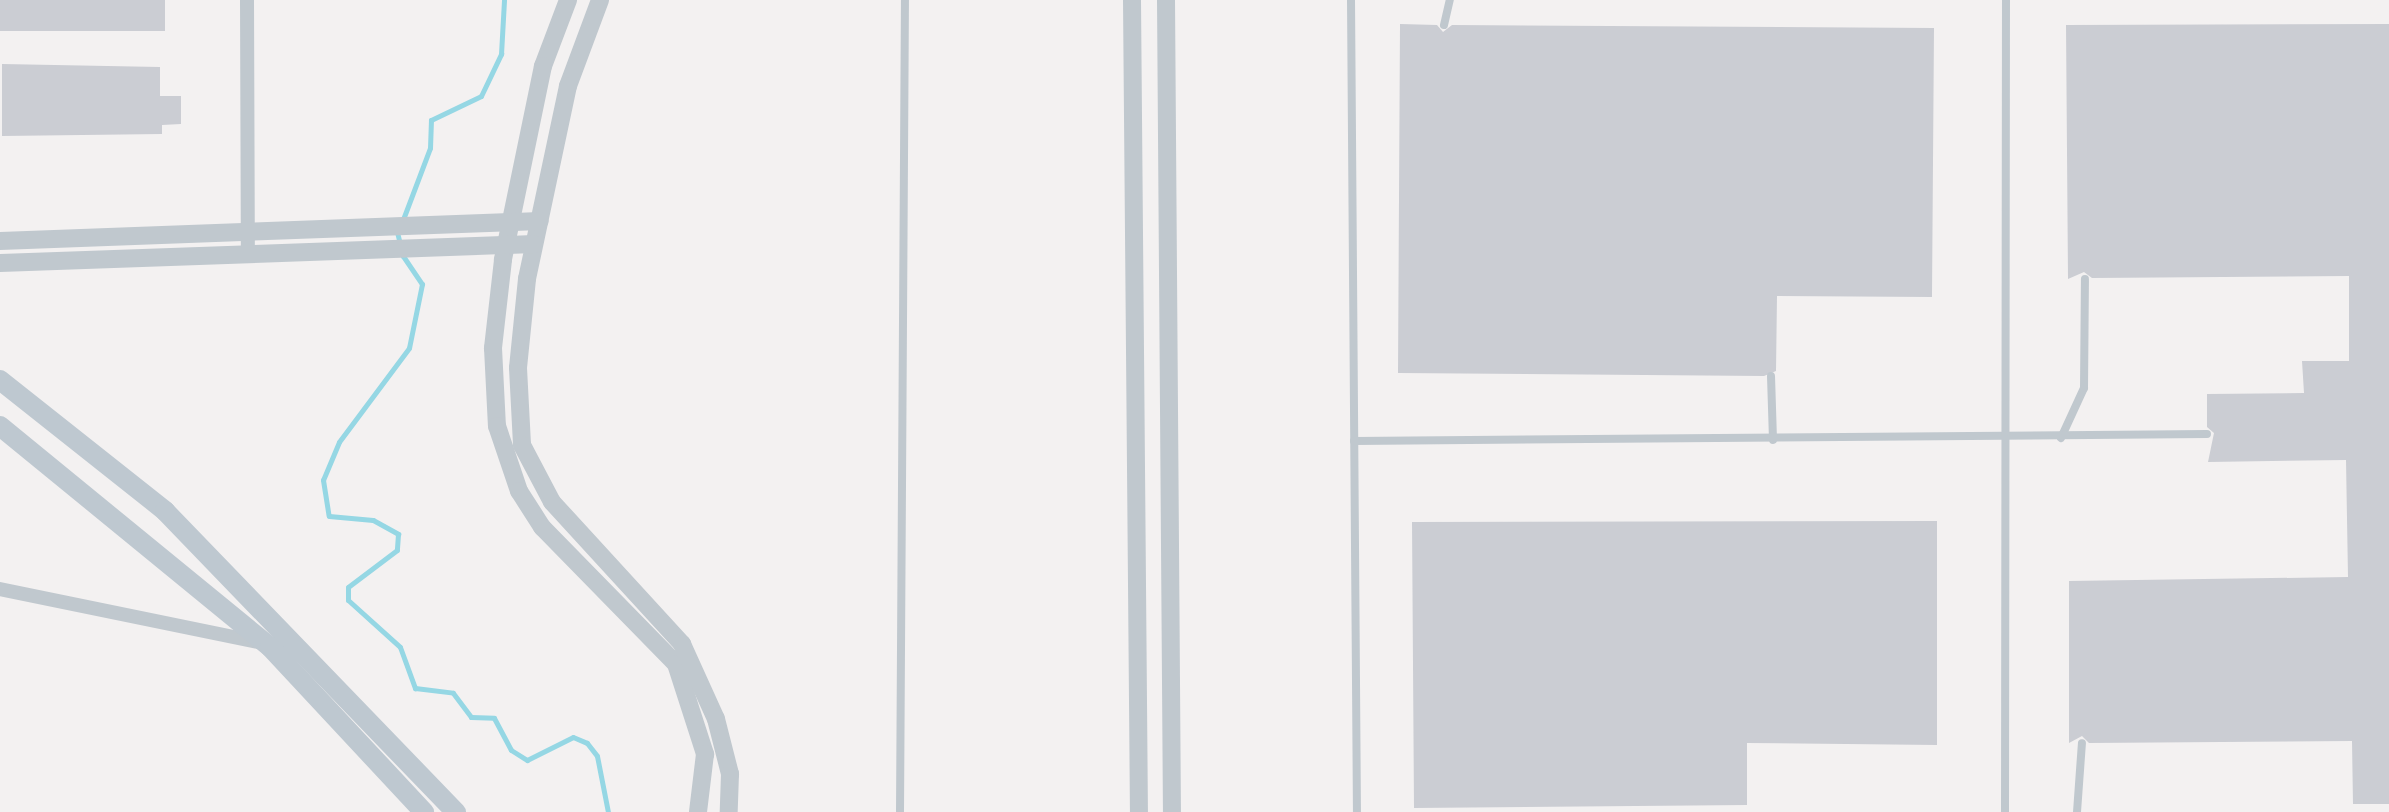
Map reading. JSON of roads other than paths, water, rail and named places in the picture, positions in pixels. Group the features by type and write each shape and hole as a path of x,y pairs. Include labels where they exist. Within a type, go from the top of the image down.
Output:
{"main road":[{"path":"0,380 165,511 456,812"},
{"path":"0,426 266,644 424,812"},
{"path":"74,484 95,456"}],"street":[{"path":"247,0 248,254"},
{"path":"568,0 543,66 506,245 493,389 503,456 542,527 676,664 705,754 698,812"},
{"path":"600,0 568,86 534,244 518,368 522,445 552,502 682,644 716,719 730,774 729,812"},
{"path":"1132,0 1138,812"},
{"path":"1166,0 1172,812"},
{"path":"0,242 540,221"},
{"path":"0,263 534,244"},
{"path":"0,589 266,644"}],"lane":[{"path":"900,812 905,0"},
{"path":"1351,0 1357,812"},
{"path":"1444,25 1450,0"},
{"path":"2005,812 2006,0"},
{"path":"2060,438 2084,388 2085,278"},
{"path":"1772,376 1772,440"},
{"path":"1354,441 2005,440 2208,434"},
{"path":"2077,812 2082,742"}],"waterway":[{"path":"402,222 430,148 431,120 481,96 501,54 504,0"},
{"path":"397,232 403,256 422,284 409,348 339,442 323,480 329,516 373,520 398,534 397,550 348,587 348,600 400,647 415,688 453,693 471,717 494,718 511,750 527,760 573,737 587,743 597,756 608,812"}]}
